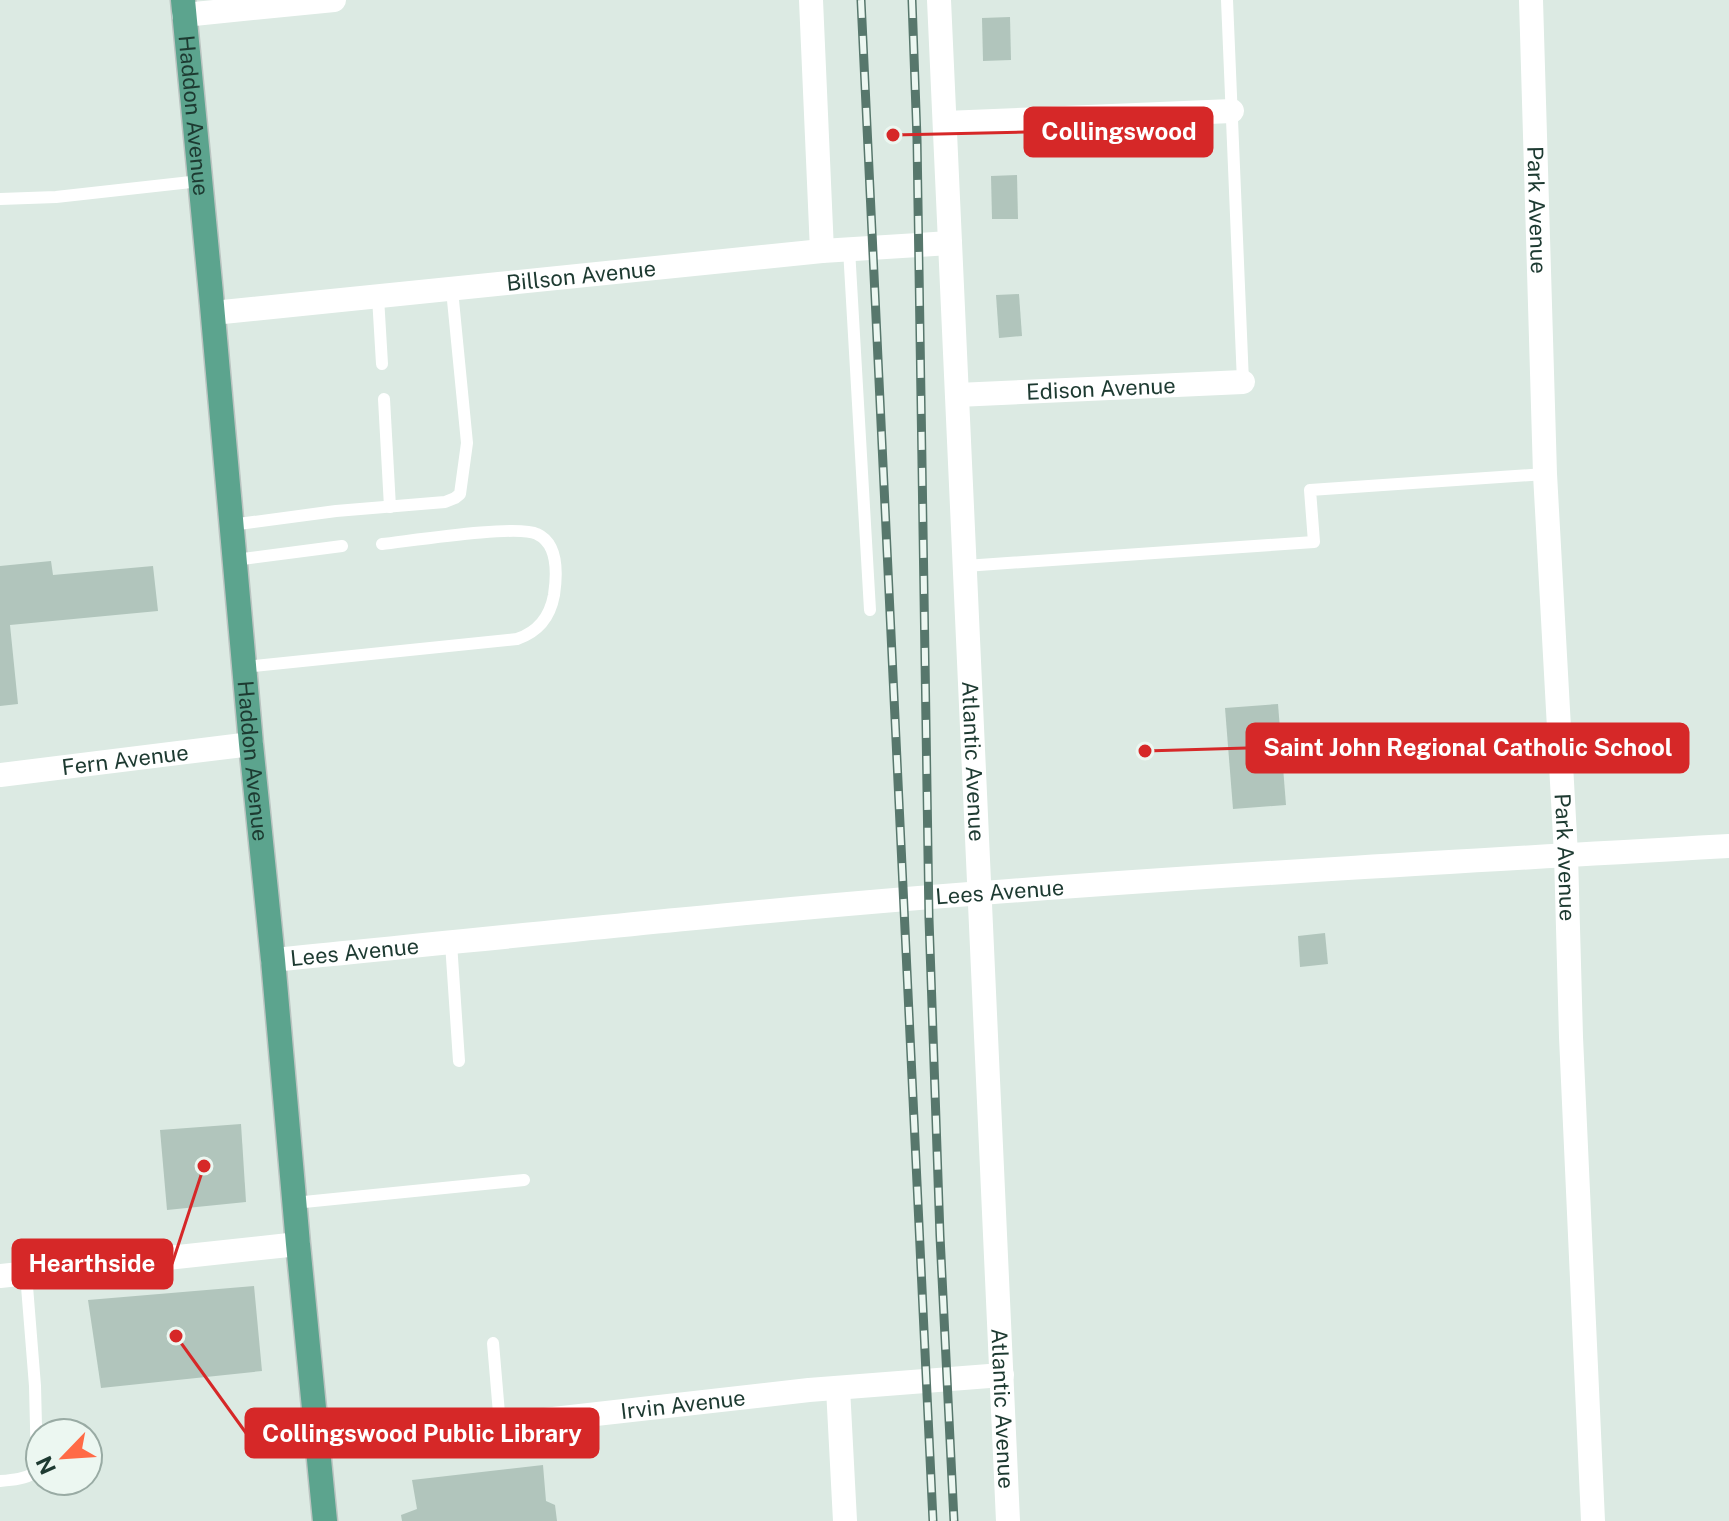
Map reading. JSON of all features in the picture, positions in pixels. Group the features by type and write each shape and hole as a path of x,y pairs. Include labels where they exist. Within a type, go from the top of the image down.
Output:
{"main road":[{"name":"Haddon Avenue","path":"183,7 325,1521"}],"street":[{"path":"183,7 334,0"},
{"path":"811,0 822,251"},
{"name":"Atlantic Avenue","path":"939,0 1008,1521"},
{"name":"Park Avenue","path":"1531,0 1545,474 1566,855 1571,1053 1593,1521"},
{"path":"945,123 1232,111"},
{"name":"Billson Avenue","path":"213,313 822,251 950,243"},
{"name":"Edison Avenue","path":"957,395 1243,382"},
{"name":"Fern Avenue","path":"0,775 251,744"},
{"name":"Lees Avenue","path":"273,960 980,893 1426,862 1729,846"},
{"path":"0,1276 298,1244"},
{"name":"Irvin Avenue","path":"318,1449 340,1443 838,1388 1002,1375"},
{"path":"838,1388 845,1521"}],"lane":[{"path":"1227,0 1243,382"},
{"path":"0,199 56,197 200,181"},
{"path":"849,249 870,610"},
{"path":"231,525 445,502 460,494 467,443 452,290"},
{"path":"378,297 382,364"},
{"path":"384,399 390,507"},
{"path":"965,566 1314,542 1310,490 1545,474"},
{"path":"244,667 517,639 530,635 545,621 552,605 557,575 553,553 537,534 502,531 382,544"},
{"path":"235,560 342,546"},
{"path":"451,943 459,1061"},
{"path":"294,1203 524,1180"},
{"path":"0,1481 31,1475 37,1467 35,1386 26,1274"},
{"path":"493,1343 500,1425"}],"building":[{"path":"1010,17 1011,60 983,61 982,18"},
{"path":"1017,175 1018,219 992,219 991,176"},
{"path":"1019,294 1022,336 999,338 996,295"},
{"path":"51,561 53,575 153,566 158,611 10,625 18,704 0,706 0,566"},
{"path":"1278,704 1286,805 1233,809 1225,708"},
{"path":"1325,933 1328,964 1300,967 1298,936"},
{"path":"241,1124 246,1202 167,1210 160,1130"},
{"path":"254,1286 262,1371 101,1388 88,1300"},
{"path":"543,1465 546,1501 555,1505 557,1521 402,1521 401,1515 417,1509 412,1480"}],"railway":[{"path":"861,0 933,1521"},
{"path":"912,0 917,139 929,919 954,1521"}],"place":[{"name":"Collingswood","path":"893,135"},
{"name":"Saint John Regional Catholic School","path":"1145,751"},
{"name":"Hearthside","path":"204,1166"},
{"name":"Collingswood Public Library","path":"176,1336"}]}
